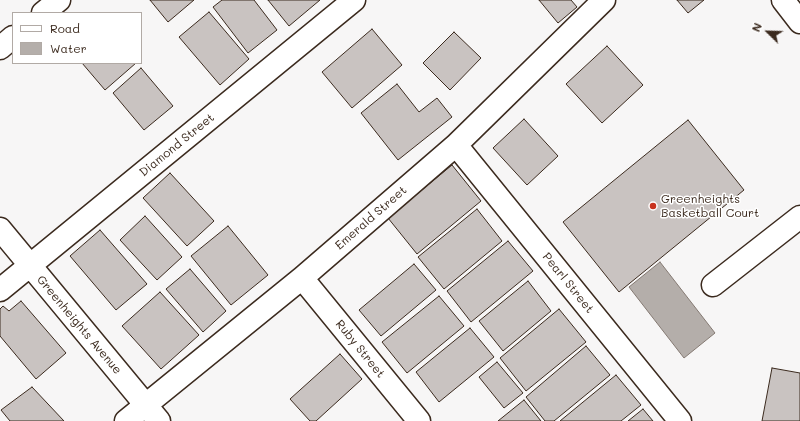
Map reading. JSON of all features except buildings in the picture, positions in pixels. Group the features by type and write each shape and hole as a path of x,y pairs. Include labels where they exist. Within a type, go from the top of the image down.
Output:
{"street":[{"path":"44,12 59,0"},
{"name":"Diamond Street","path":"0,290 354,0"},
{"name":"Emerald Street","path":"126,421 153,413 302,278 456,145 604,0"},
{"path":"783,0 800,22"},
{"path":"0,48 12,38"},
{"name":"Pearl Street","path":"456,145 680,421"},
{"path":"713,285 800,217"},
{"name":"Greenheights Avenue","path":"0,229 153,413"},
{"name":"Ruby Street","path":"302,278 419,421"}],"water":[{"path":"660,262 715,333 684,358 629,287"}],"place":[{"name":"Greenheights Basketball Court","path":"653,206"}]}
